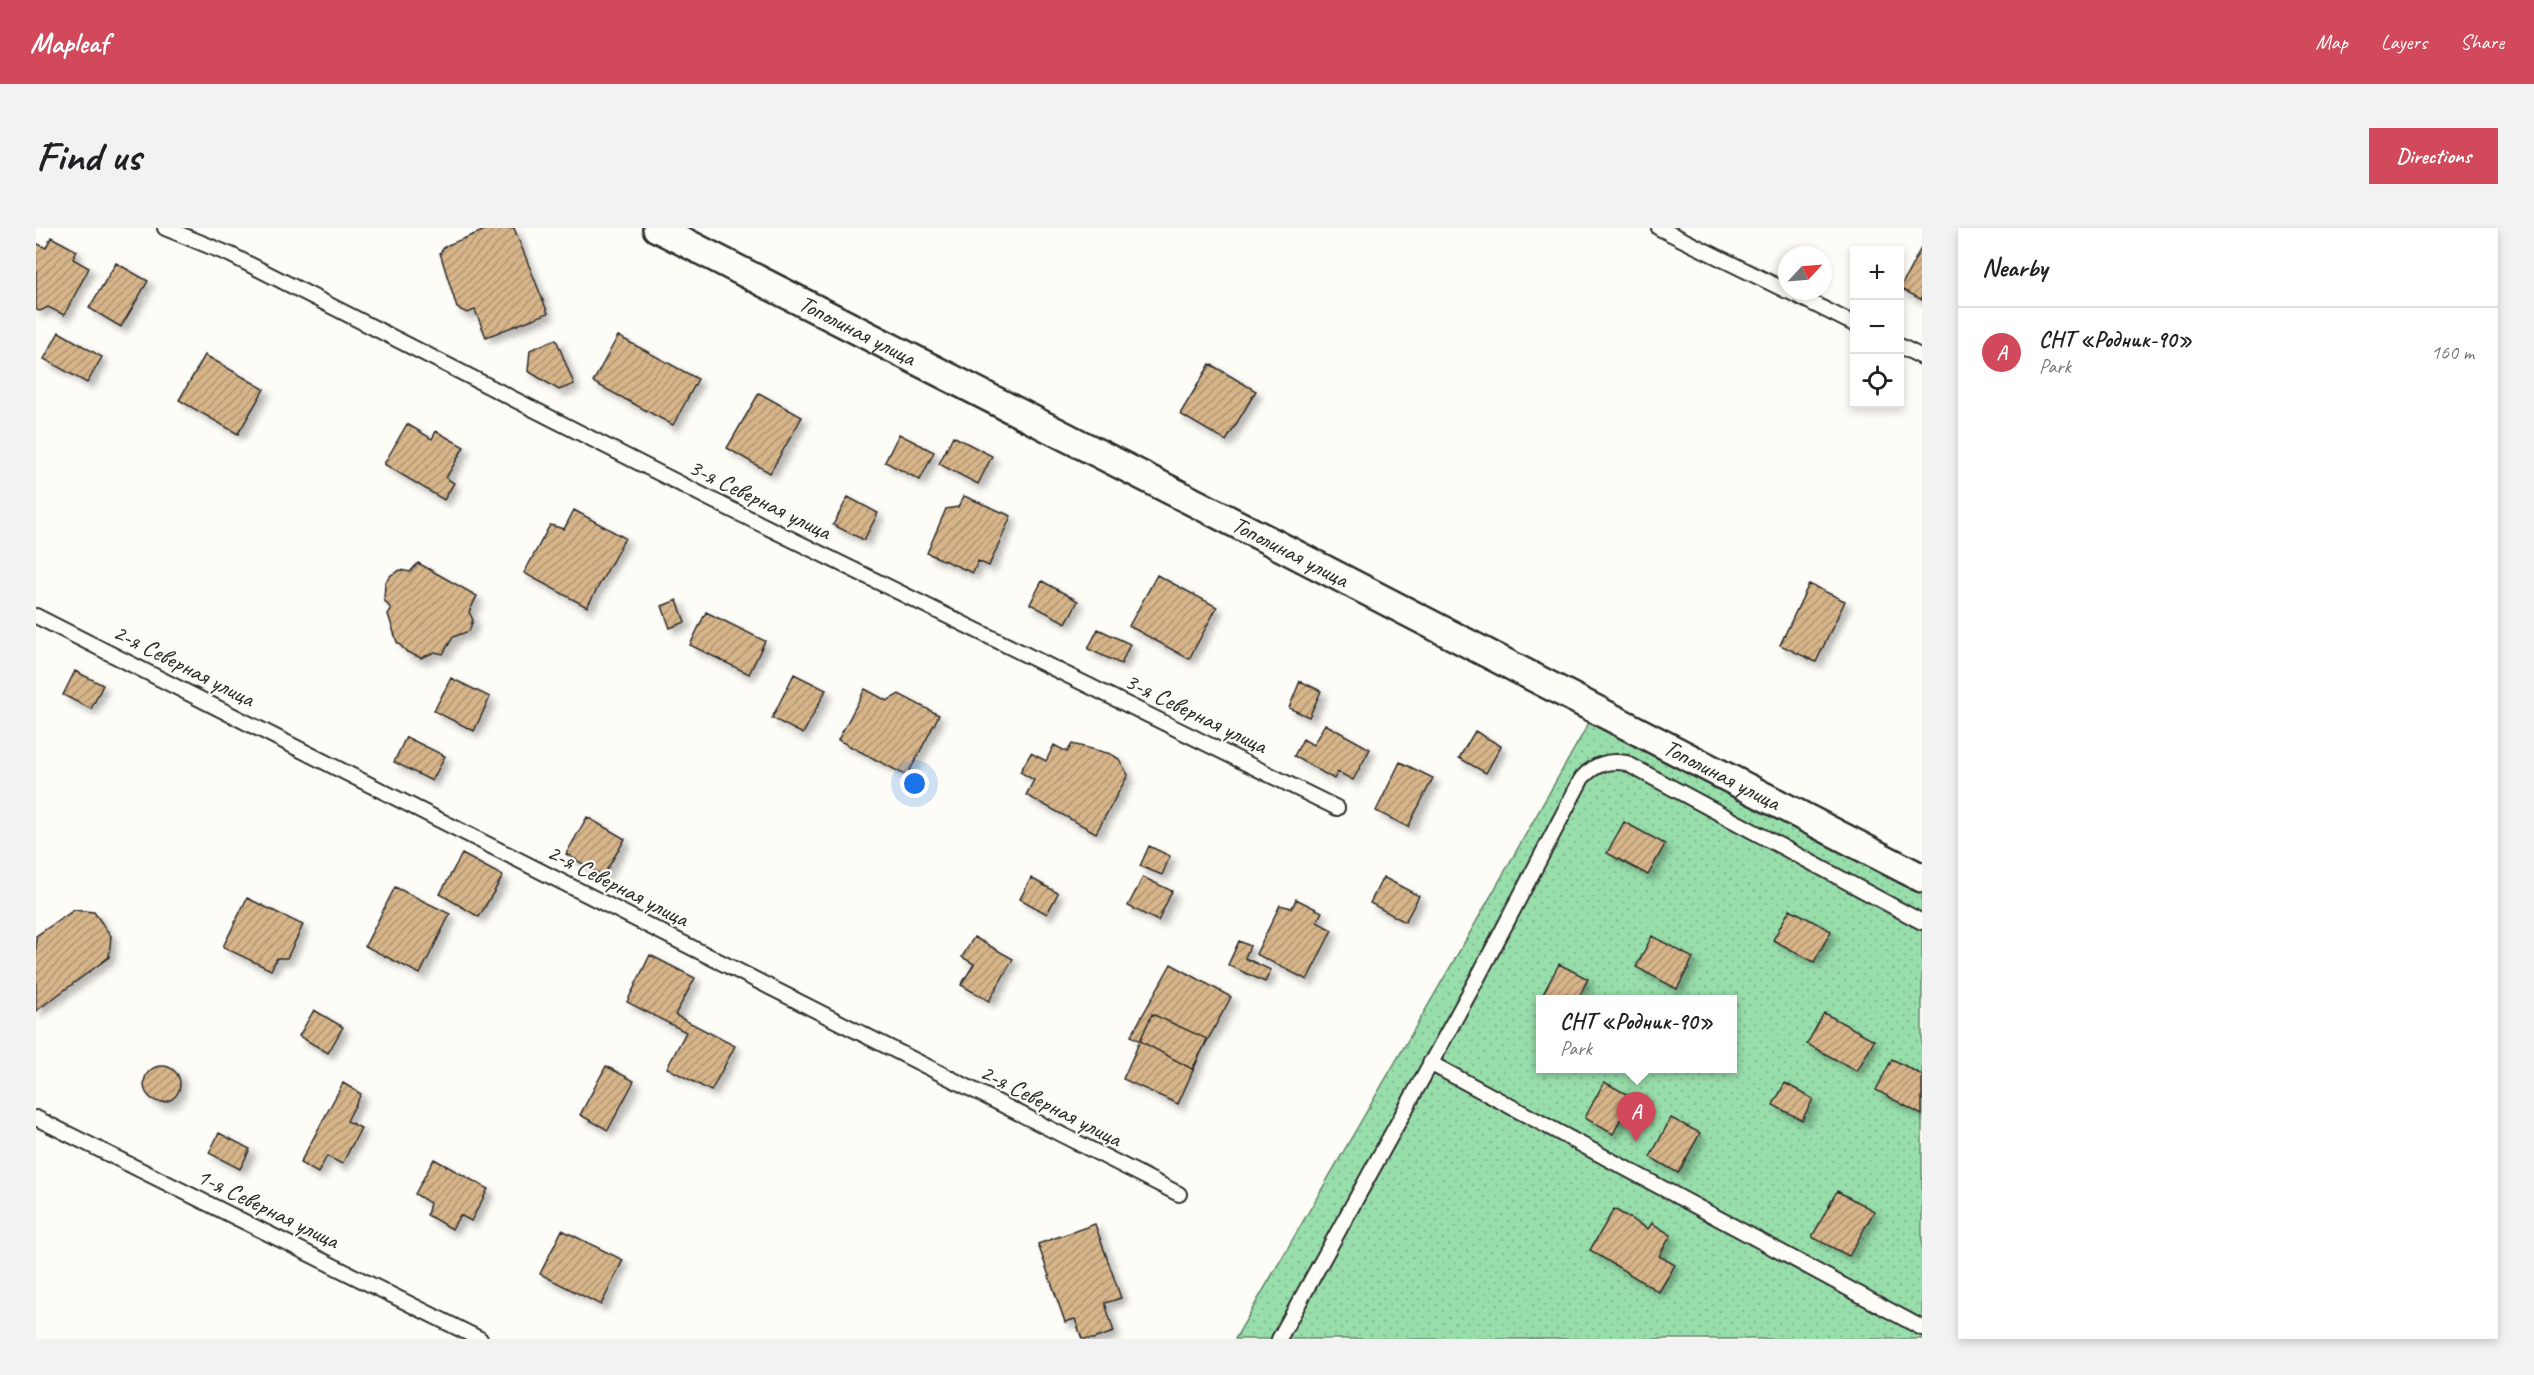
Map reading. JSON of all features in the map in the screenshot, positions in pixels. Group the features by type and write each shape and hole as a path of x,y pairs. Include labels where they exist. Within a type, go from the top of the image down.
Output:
{"street":[{"name":"Тополиная улица","path":"657,228 1922,878"}],"lane":[{"name":"3-я Северная улица","path":"165,228 231,255 712,500 1337,808"},
{"path":"1659,228 1778,287"},
{"path":"1805,300 1850,322"},
{"path":"1904,348 1922,357"},
{"name":"2-я Северная улица","path":"36,616 1179,1194"},
{"path":"1279,1339 1431,1063 1582,778 1600,764 1612,761 1626,763 1922,921"},
{"path":"1431,1063 1922,1328"},
{"name":"1-я Северная улица","path":"36,1118 480,1339"}],"green space":[{"path":"1590,721 1922,892 1922,1339 1235,1339"}],"building":[{"path":"490,228 514,228 548,313 486,337 475,310 467,313 457,308 440,253 445,246"},
{"path":"51,237 77,251 73,259 89,268 64,315 48,307 40,311 36,310 36,243 46,248"},
{"path":"1922,246 1922,300 1904,290 1904,280"},
{"path":"116,263 148,281 121,327 89,308"},
{"path":"59,332 102,357 87,383 44,359"},
{"path":"618,336 698,379 673,425 593,382"},
{"path":"556,339 574,384 559,390 528,371 530,350"},
{"path":"205,355 264,389 238,434 179,400"},
{"path":"1210,364 1256,391 1226,441 1180,414"},
{"path":"759,393 802,417 770,473 727,448"},
{"path":"407,424 432,439 436,431 464,447 446,478 454,483 444,500 384,464"},
{"path":"899,434 934,452 920,480 885,462"},
{"path":"953,436 992,456 978,484 939,464"},
{"path":"964,496 1011,516 989,566 978,561 973,573 927,553 946,509 958,507"},
{"path":"848,497 878,513 864,540 833,525"},
{"path":"574,510 625,538 587,607 524,573 550,525 564,529"},
{"path":"418,563 477,596 469,612 473,620 469,631 453,637 443,654 435,652 421,658 407,652 397,642 388,614 391,609 384,600 385,583 391,575 400,570 410,572"},
{"path":"1157,575 1217,607 1189,659 1129,626"},
{"path":"1042,581 1078,601 1066,623 1030,604"},
{"path":"1809,584 1845,601 1816,662 1780,645"},
{"path":"677,600 685,622 670,628 662,606"},
{"path":"706,612 765,641 749,674 690,645"},
{"path":"1098,629 1130,644 1121,664 1088,649"},
{"path":"75,671 103,685 91,709 63,695"},
{"path":"794,674 826,690 803,734 772,718"},
{"path":"451,678 490,697 474,731 434,711"},
{"path":"1300,681 1321,691 1309,717 1289,708"},
{"path":"865,689 887,701 899,694 939,715 907,776 838,740"},
{"path":"1325,724 1370,749 1353,780 1338,772 1334,779 1294,756 1303,739 1313,745"},
{"path":"1475,731 1501,746 1486,773 1459,758"},
{"path":"406,737 445,756 432,781 394,762"},
{"path":"1072,744 1111,754 1119,759 1128,775 1096,833 1026,795 1034,780 1020,772 1031,753 1046,761 1054,745 1067,752"},
{"path":"1400,762 1433,778 1408,827 1376,811"},
{"path":"587,817 625,839 603,876 566,854"},
{"path":"1624,822 1665,844 1648,875 1607,853"},
{"path":"1149,846 1170,856 1162,875 1140,866"},
{"path":"462,854 503,876 479,917 440,894"},
{"path":"1143,877 1172,891 1158,921 1128,906"},
{"path":"1383,877 1419,896 1405,922 1370,903"},
{"path":"1031,878 1058,893 1047,914 1020,899"},
{"path":"395,887 450,914 420,974 365,946"},
{"path":"247,898 303,925 287,958 277,958 271,970 223,947"},
{"path":"1296,899 1322,912 1317,922 1332,930 1307,980 1256,954 1280,905 1292,908"},
{"path":"1790,909 1831,931 1814,962 1773,940"},
{"path":"74,910 94,912 111,936 109,957 36,1011 36,936"},
{"path":"1652,936 1693,958 1677,989 1636,967"},
{"path":"974,937 1013,959 989,1001 961,985 974,964 962,957"},
{"path":"1239,941 1250,946 1245,958 1271,970 1265,982 1228,965"},
{"path":"650,955 695,978 675,1015 735,1046 711,1091 667,1068 686,1032 627,1002"},
{"path":"1171,964 1231,997 1192,1069 1131,1036"},
{"path":"1559,964 1588,979 1580,995 1543,995"},
{"path":"314,1010 343,1027 328,1053 299,1036"},
{"path":"1824,1013 1874,1040 1857,1071 1807,1044"},
{"path":"1152,1014 1207,1039 1178,1104 1123,1079"},
{"path":"1892,1059 1922,1075 1922,1115 1876,1090"},
{"path":"162,1066 175,1071 180,1084 175,1097 162,1102 149,1097 144,1084 149,1071"},
{"path":"606,1066 634,1081 608,1130 580,1115"},
{"path":"1604,1082 1632,1097 1613,1134 1585,1118"},
{"path":"343,1083 361,1094 347,1121 361,1128 342,1164 327,1156 318,1173 300,1163"},
{"path":"1785,1083 1813,1099 1802,1120 1773,1105"},
{"path":"1671,1118 1700,1133 1678,1173 1650,1157"},
{"path":"219,1133 250,1149 240,1169 209,1153"},
{"path":"434,1159 488,1189 471,1221 460,1215 452,1229 427,1215 430,1203 415,1194"},
{"path":"1837,1191 1874,1211 1849,1256 1812,1237"},
{"path":"1614,1209 1648,1229 1652,1223 1671,1235 1659,1256 1675,1265 1659,1292 1590,1250"},
{"path":"1095,1224 1121,1298 1105,1303 1114,1332 1093,1339 1082,1339 1075,1319 1065,1322 1038,1244"},
{"path":"562,1230 623,1260 601,1305 540,1274"}],"place":[{"name":"СНТ «Родник-90»","path":"1636,1142"}]}
